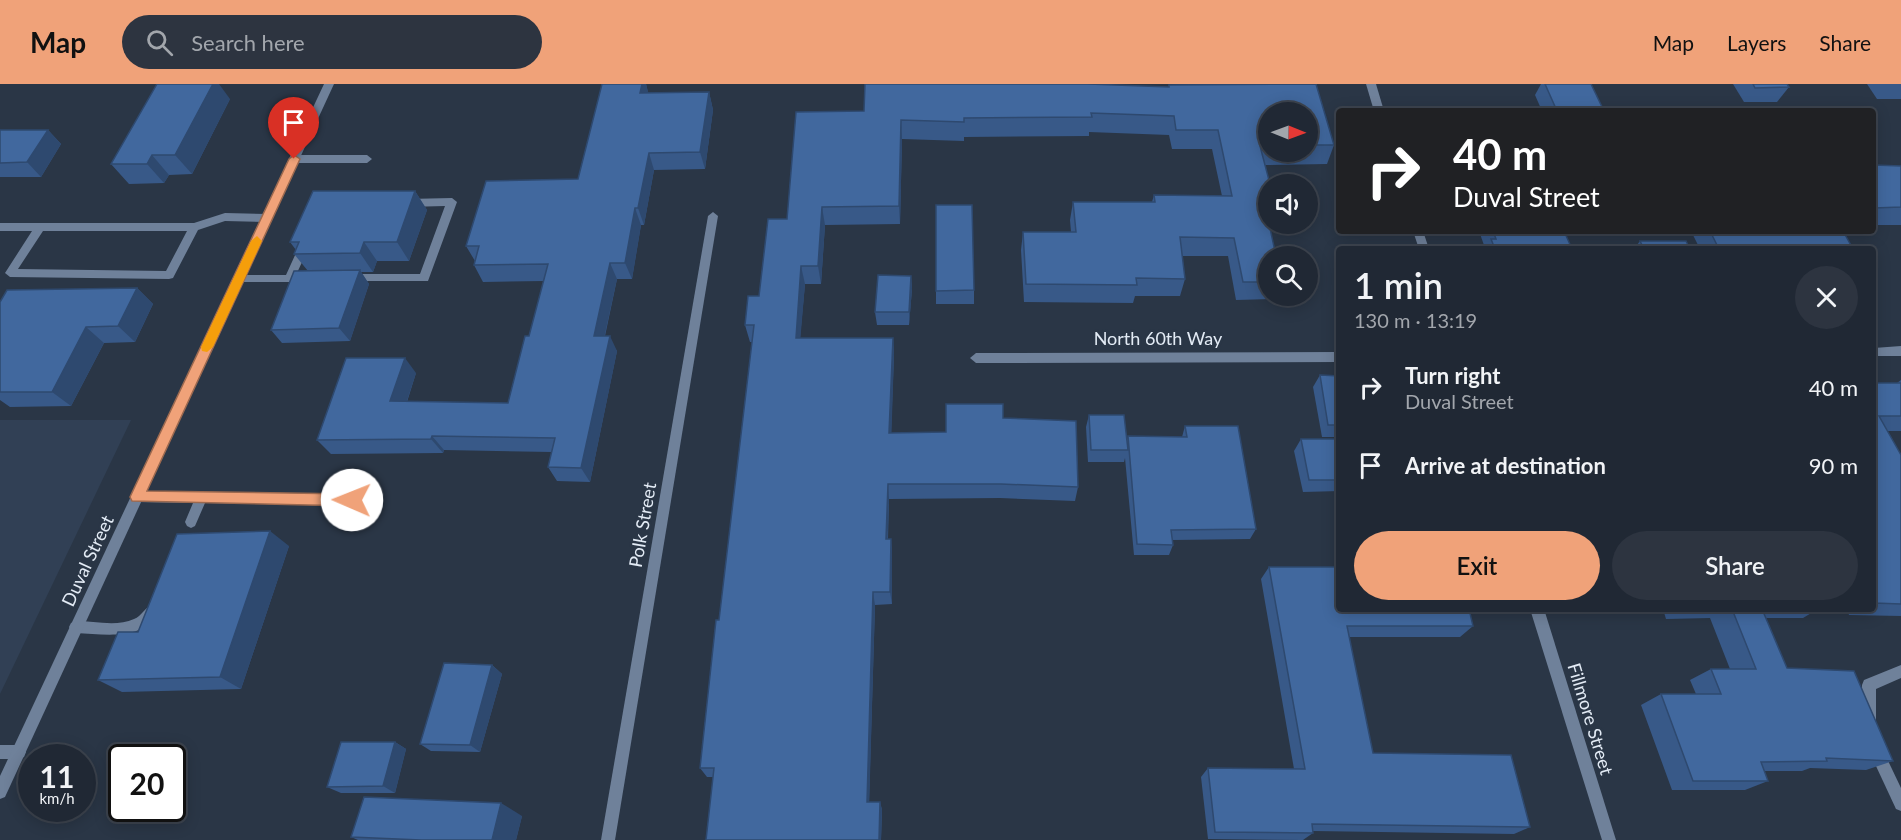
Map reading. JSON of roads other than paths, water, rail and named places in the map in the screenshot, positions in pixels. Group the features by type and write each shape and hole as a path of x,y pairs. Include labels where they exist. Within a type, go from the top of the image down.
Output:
{"street":[{"name":"Duval Street","path":"23,744 330,84"},
{"path":"1371,84 1378,108"},
{"path":"294,159 367,159"},
{"path":"238,279 424,278 452,202 393,203"},
{"name":"Polk Street","path":"608,840 713,216"},
{"path":"0,227 194,227 225,217 267,218"},
{"path":"40,227 10,273 169,275 194,227"},
{"path":"289,279 308,236"},
{"path":"1876,352 1901,351"},
{"name":"North 60th Way","path":"976,358 1336,357"},
{"path":"137,497 352,500"},
{"path":"191,522 201,498"},
{"path":"76,627 133,627 148,619 158,597"},
{"name":"Fillmore Street","path":"1538,612 1609,840"},
{"path":"1901,671 1869,685 1870,737 1901,804"},
{"path":"0,752 18,752"},
{"name":"Duval Street","path":"0,792 18,754"}]}
